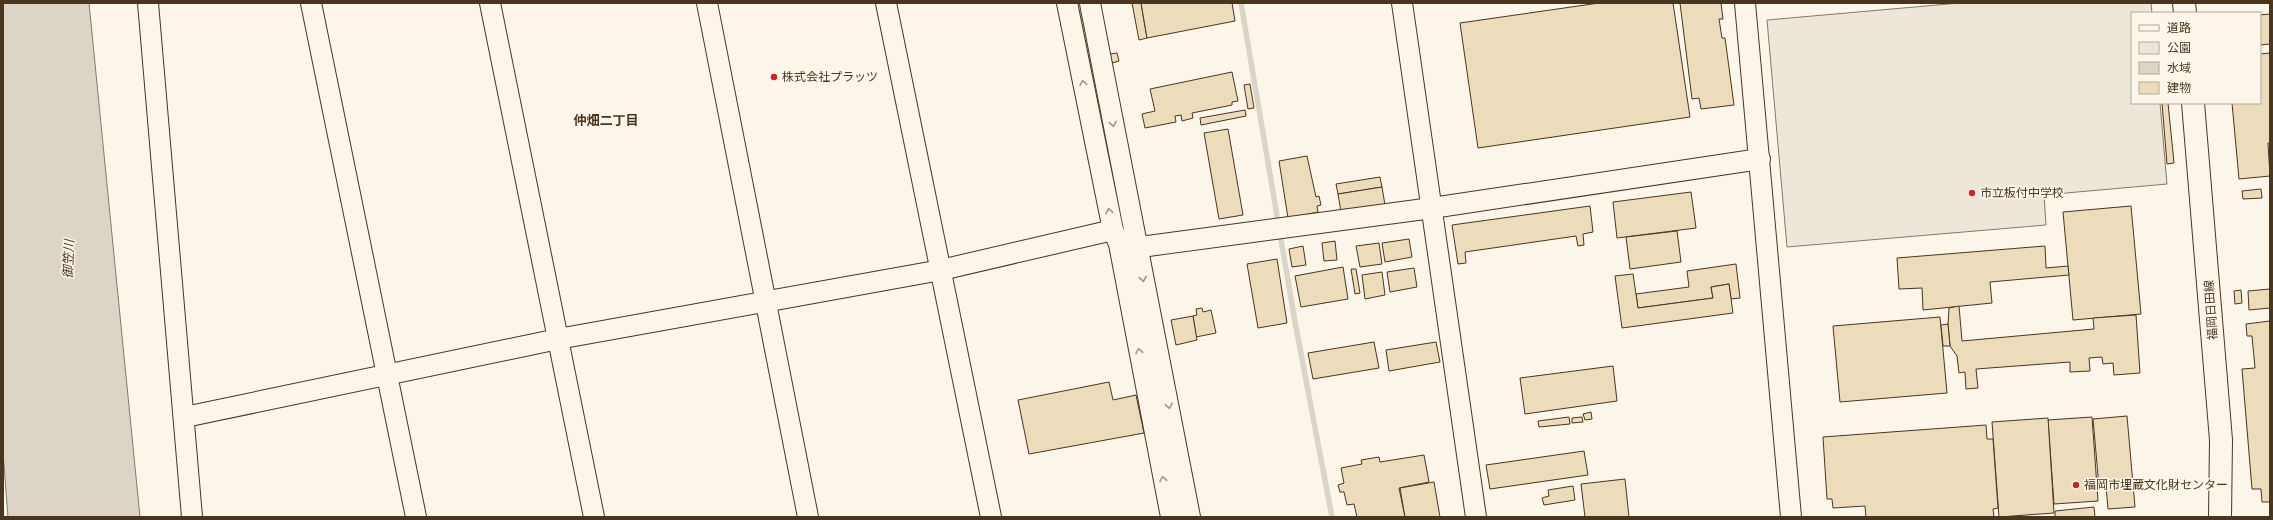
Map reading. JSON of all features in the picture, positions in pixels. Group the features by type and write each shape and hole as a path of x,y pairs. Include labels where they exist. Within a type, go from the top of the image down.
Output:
{"main road":[{"name":"福岡日田線","path":"2193,104 2221,440 2220,517"}],"street":[{"path":"148,3 185,417 192,517"},
{"path":"311,3 416,517"},
{"path":"490,3 594,517"},
{"path":"707,3 808,517"},
{"path":"886,3 991,517"},
{"path":"1067,3 1190,517"},
{"path":"1090,3 1123,240 1171,517"},
{"path":"1402,3 1476,517"},
{"path":"1746,3 1792,517"},
{"path":"185,417 558,339 941,270 1123,240 1148,246 1432,208 1760,159"}],"green space":[{"path":"1960,3 2151,3 2152,12 2131,12 2131,104 2160,104 2167,184 2044,195 2046,225 1787,247 1767,20"}],"water":[{"name":"御笠川","path":"3,3 89,3 140,517 8,517 3,452"}],"building":[{"path":"1132,3 1141,3 1147,38 1139,40"},
{"path":"1141,3 1232,3 1235,21 1147,38"},
{"path":"1599,3 1673,3 1690,117 1478,148 1460,23"},
{"path":"1680,3 1721,3 1723,19 1719,19 1722,38 1725,38 1734,105 1701,109 1699,98 1692,99"},
{"path":"2270,14 2270,44 2261,45 2261,15"},
{"path":"1117,53 1119,61 1112,63 1110,54"},
{"path":"2270,53 2270,143 2268,143 2270,176 2239,179 2232,104 2261,104 2261,54"},
{"path":"1232,72 1238,101 1232,102 1232,105 1192,113 1193,118 1182,121 1181,115 1175,116 1176,122 1145,128 1142,114 1155,111 1150,89"},
{"path":"1250,84 1254,108 1248,109 1244,85"},
{"path":"2162,104 2168,104 2174,163 2167,164"},
{"path":"1245,110 1246,116 1201,125 1200,118"},
{"path":"1228,129 1243,215 1219,219 1204,133"},
{"path":"1307,156 1316,197 1319,196 1321,205 1317,206 1318,212 1304,215 1304,218 1288,218 1279,161"},
{"path":"1380,177 1382,187 1338,194 1336,184"},
{"path":"1382,187 1385,205 1341,212 1338,194"},
{"path":"2261,189 2262,198 2243,199 2242,191"},
{"path":"1691,192 1696,228 1617,238 1613,202"},
{"path":"1590,206 1593,232 1583,234 1584,245 1578,246 1576,236 1465,252 1466,263 1458,264 1452,225"},
{"path":"2131,206 2141,314 2073,320 2063,212"},
{"path":"1677,231 1681,262 1630,269 1626,237"},
{"path":"1409,239 1412,257 1385,262 1382,243"},
{"path":"1335,241 1337,260 1324,261 1322,243"},
{"path":"1379,243 1382,264 1360,267 1356,246"},
{"path":"1303,246 1306,265 1292,267 1289,249"},
{"path":"2045,246 2046,268 2068,266 2069,275 1990,282 1992,303 1923,310 1922,288 1899,289 1897,258"},
{"path":"1277,259 1287,323 1258,328 1247,264"},
{"path":"1736,264 1740,298 1731,299 1729,284 1711,287 1713,298 1638,308 1636,294 1689,287 1687,271"},
{"path":"1343,267 1348,299 1301,307 1295,276"},
{"path":"1414,268 1417,287 1390,292 1387,272"},
{"path":"1351,269 1356,269 1360,293 1355,294"},
{"path":"1382,272 1385,295 1365,299 1362,275"},
{"path":"1633,274 1638,308 1713,298 1711,287 1729,284 1733,313 1622,328 1615,276"},
{"path":"2270,289 2270,308 2249,310 2248,291"},
{"path":"2241,290 2242,303 2235,304 2234,291"},
{"path":"1959,306 1962,341 2094,329 2093,318 2136,315 2140,373 2114,375 2113,363 2103,364 2102,357 2089,358 2090,371 2070,372 2070,362 1976,369 1978,388 1966,389 1965,372 1959,373 1957,356 1950,346 1948,324 1949,308"},
{"path":"1202,308 1203,312 1211,310 1216,333 1196,337 1193,316 1197,315 1196,309"},
{"path":"1193,316 1197,340 1176,345 1171,320"},
{"path":"1940,317 1947,393 1840,402 1833,326"},
{"path":"2270,321 2270,502 2262,502 2261,489 2252,489 2242,369 2255,368 2252,336 2247,336 2246,324"},
{"path":"1948,324 1950,346 1943,346 1941,325"},
{"path":"1374,342 1379,368 1313,379 1308,353"},
{"path":"1436,342 1440,362 1389,371 1386,350"},
{"path":"1613,366 1617,401 1525,414 1520,378"},
{"path":"1109,382 1113,400 1136,395 1144,433 1029,454 1018,400"},
{"path":"1591,412 1592,419 1585,420 1583,414"},
{"path":"2127,416 2135,507 2108,509 2106,486 2099,487 2093,419"},
{"path":"1569,417 1570,424 1539,427 1538,421"},
{"path":"1582,417 1583,422 1572,423 1572,418"},
{"path":"2092,417 2098,501 2054,504 2048,420"},
{"path":"2048,418 2054,513 1999,517 1992,422"},
{"path":"1986,425 1987,439 1993,439 1998,508 1993,509 1994,517 1866,517 1865,506 1833,508 1832,499 1827,499 1823,437"},
{"path":"1584,451 1588,475 1490,489 1486,465"},
{"path":"1424,455 1429,482 1399,488 1405,517 1357,517 1354,504 1347,505 1344,492 1340,492 1338,485 1344,483 1341,468 1362,464 1361,460 1379,457 1380,462"},
{"path":"1625,479 1629,517 1585,517 1581,484"},
{"path":"1434,482 1440,517 1405,517 1400,488"},
{"path":"1573,486 1575,500 1544,505 1542,498 1549,496 1548,490"},
{"path":"2094,507 2095,517 2055,517 2055,511"}],"waterway":[{"path":"1079,3 1094,74"},
{"path":"1241,3 1295,322 1332,517"}],"place":[{"name":"株式会社プラッツ","path":"774,77"},
{"name":"市立板付中学校","path":"1972,193"},
{"name":"福岡市埋蔵文化財センター","path":"2076,485"}],"district":[{"name":"仲畑二丁目","path":"606,120"}]}
